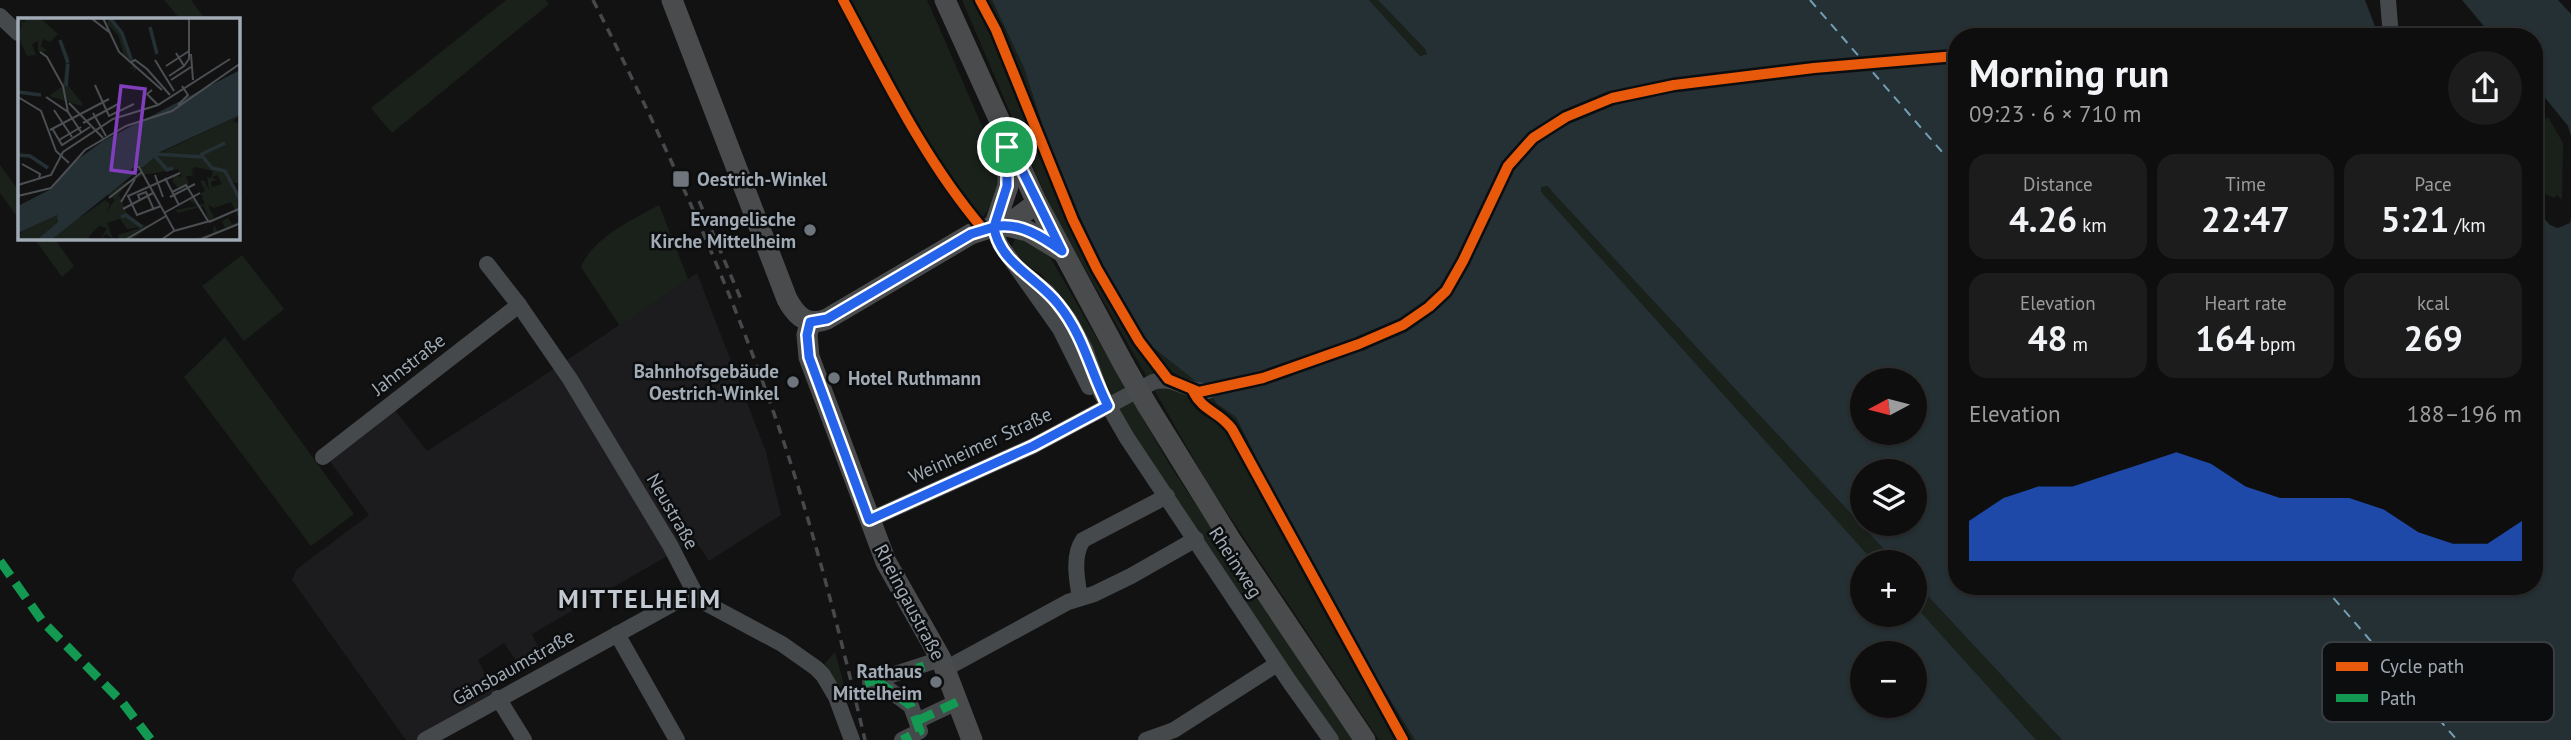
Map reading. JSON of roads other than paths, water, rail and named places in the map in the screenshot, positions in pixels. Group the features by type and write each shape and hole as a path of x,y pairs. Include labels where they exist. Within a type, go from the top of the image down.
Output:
{"main road":[{"path":"672,0 787,299 802,319 810,322 827,319 999,220 1012,203 1037,203"},
{"path":"945,0 1037,203 1124,365 1230,539 1365,740"},
{"path":"999,220 1009,173 1004,134"},
{"path":"999,220 1039,236 1062,251"},
{"name":"Rheingaustraße","path":"810,322 807,335 809,357 869,520 902,594 943,664 972,740"}],"street":[{"path":"2388,0 2390,28"},
{"path":"0,16 18,33"},
{"name":"Rheinweg","path":"999,220 997,238 1018,269 1047,292 1070,321 1085,349 1108,406 1331,740"},
{"name":"Neustraße","path":"487,264 519,305 569,379 670,545 698,599"},
{"name":"Jahnstraße","path":"323,457 519,305"},
{"name":"Weinheimer Straße","path":"869,520 1033,446 1160,380 1168,379 1194,391 1208,391"},
{"path":"1080,598 1076,564 1078,549 1083,540 1167,496"},
{"path":"902,740 920,731 911,706 871,682 943,664 1068,601 1094,594 1132,576 1196,539"},
{"name":"Gänsbaumstraße","path":"425,740 676,602 691,597 698,599"},
{"path":"698,599 782,644 816,668 836,697 852,740"},
{"path":"617,635 677,740"},
{"path":"1146,740 1174,730 1278,664"},
{"path":"498,698 524,740"},
{"path":"917,720 957,702"}],"railway":[{"path":"593,0 675,169 724,283 769,399 820,563 865,740"},
{"path":"699,201 743,304"}],"place":[{"name":"Oestrich-Winkel","path":"681,179"},
{"name":"Evangelische Kirche Mittelheim","path":"810,230"},
{"name":"Hotel Ruthmann","path":"834,378"},
{"name":"Bahnhofsgebäude Oestrich-Winkel","path":"793,382"},
{"name":"Rathaus Mittelheim","path":"936,682"}],"district":[{"name":"MITTELHEIM","path":"640,598"}]}
